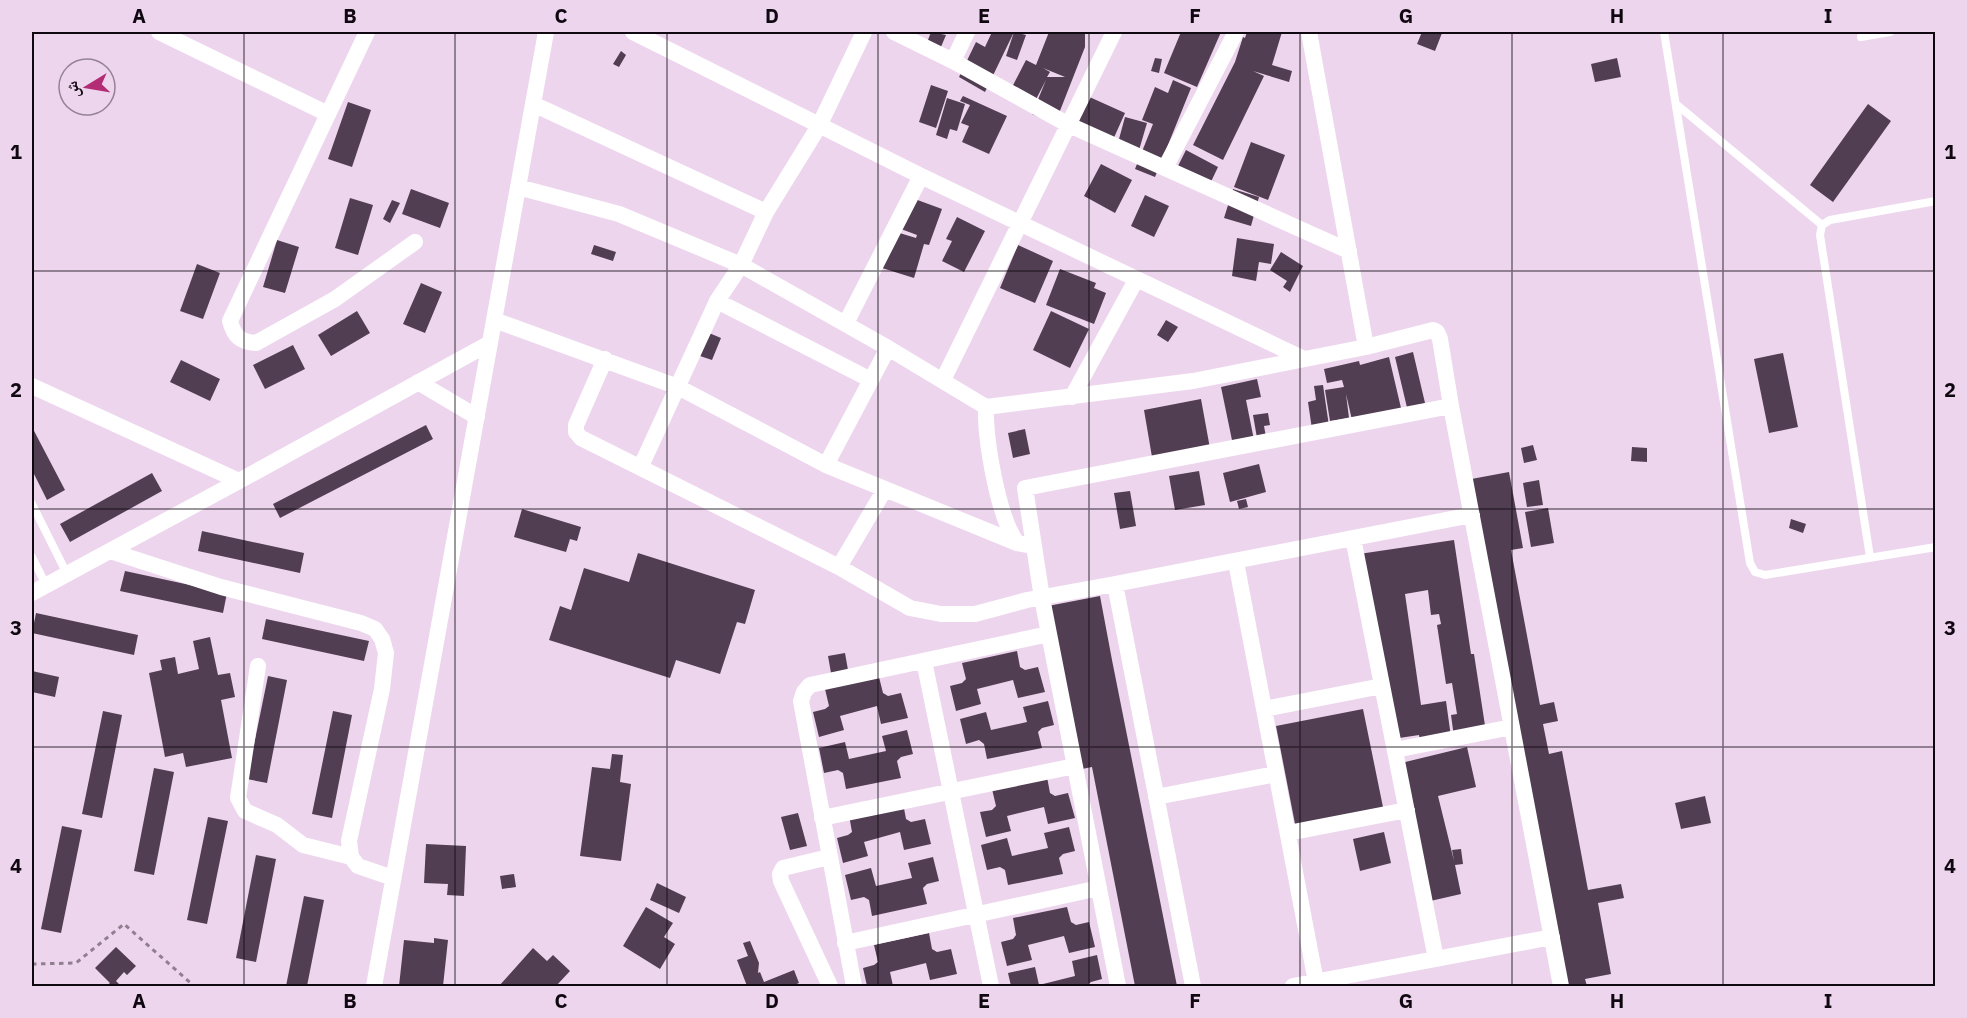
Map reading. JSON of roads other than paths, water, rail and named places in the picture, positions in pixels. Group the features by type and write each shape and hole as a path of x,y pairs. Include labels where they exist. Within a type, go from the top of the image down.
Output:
{"street":[{"path":"159,32 326,113"},
{"path":"367,32 326,113 230,321 232,331 238,338 256,343 335,299 415,242"},
{"path":"374,987 546,32"},
{"path":"633,32 1021,225 1304,359"},
{"path":"641,466 717,301 741,265 766,212 819,126 864,32"},
{"path":"894,32 1069,124 1348,251"},
{"path":"953,61 967,32"},
{"path":"943,380 1114,32"},
{"path":"1165,168 1236,32"},
{"path":"1309,32 1366,347"},
{"path":"533,104 766,212"},
{"path":"846,323 921,176"},
{"path":"518,187 619,214 741,265 846,323 986,407 1193,381 1366,347 1433,330 1437,332 1561,987"},
{"path":"1072,397 1136,280"},
{"path":"717,301 872,380"},
{"path":"494,320 678,387 826,465 1017,543 1034,546"},
{"path":"39,589 239,482 490,343"},
{"path":"826,465 888,348"},
{"path":"605,359 576,425 576,432 580,438 641,466 839,567 910,608 941,614 975,614 1042,598 1236,562 1472,514"},
{"path":"418,382 477,417"},
{"path":"32,386 239,482"},
{"path":"1118,987 1042,598 1025,488 1451,406"},
{"path":"986,407 986,422 1001,509 1017,543"},
{"path":"839,567 885,489"},
{"path":"1353,538 1436,959"},
{"path":"110,551 221,587 362,622 375,629 382,639 386,653 382,689 349,841 351,857 357,866 393,878"},
{"path":"1236,562 1316,982"},
{"path":"1115,584 1193,987"},
{"path":"854,987 801,700 804,692 810,685 1049,634"},
{"path":"924,661 991,987"},
{"path":"258,666 238,798 245,811 277,825 303,845 351,857"},
{"path":"1264,709 1382,686"},
{"path":"1395,750 1512,727"},
{"path":"822,818 1075,766"},
{"path":"1156,797 1276,774"},
{"path":"1288,833 1407,810"},
{"path":"829,857 783,868 780,874 781,881 830,987"},
{"path":"845,943 1099,888"},
{"path":"1293,987 1552,937"}],"lane":[{"path":"1664,32 1750,563 1755,572 1765,575 1935,547"},
{"path":"1861,37 1890,32"},
{"path":"1676,104 1822,225"},
{"path":"1870,557 1820,235 1822,225 1830,220 1935,201"},
{"path":"32,504 67,574"},
{"path":"32,562 39,589"}]}
